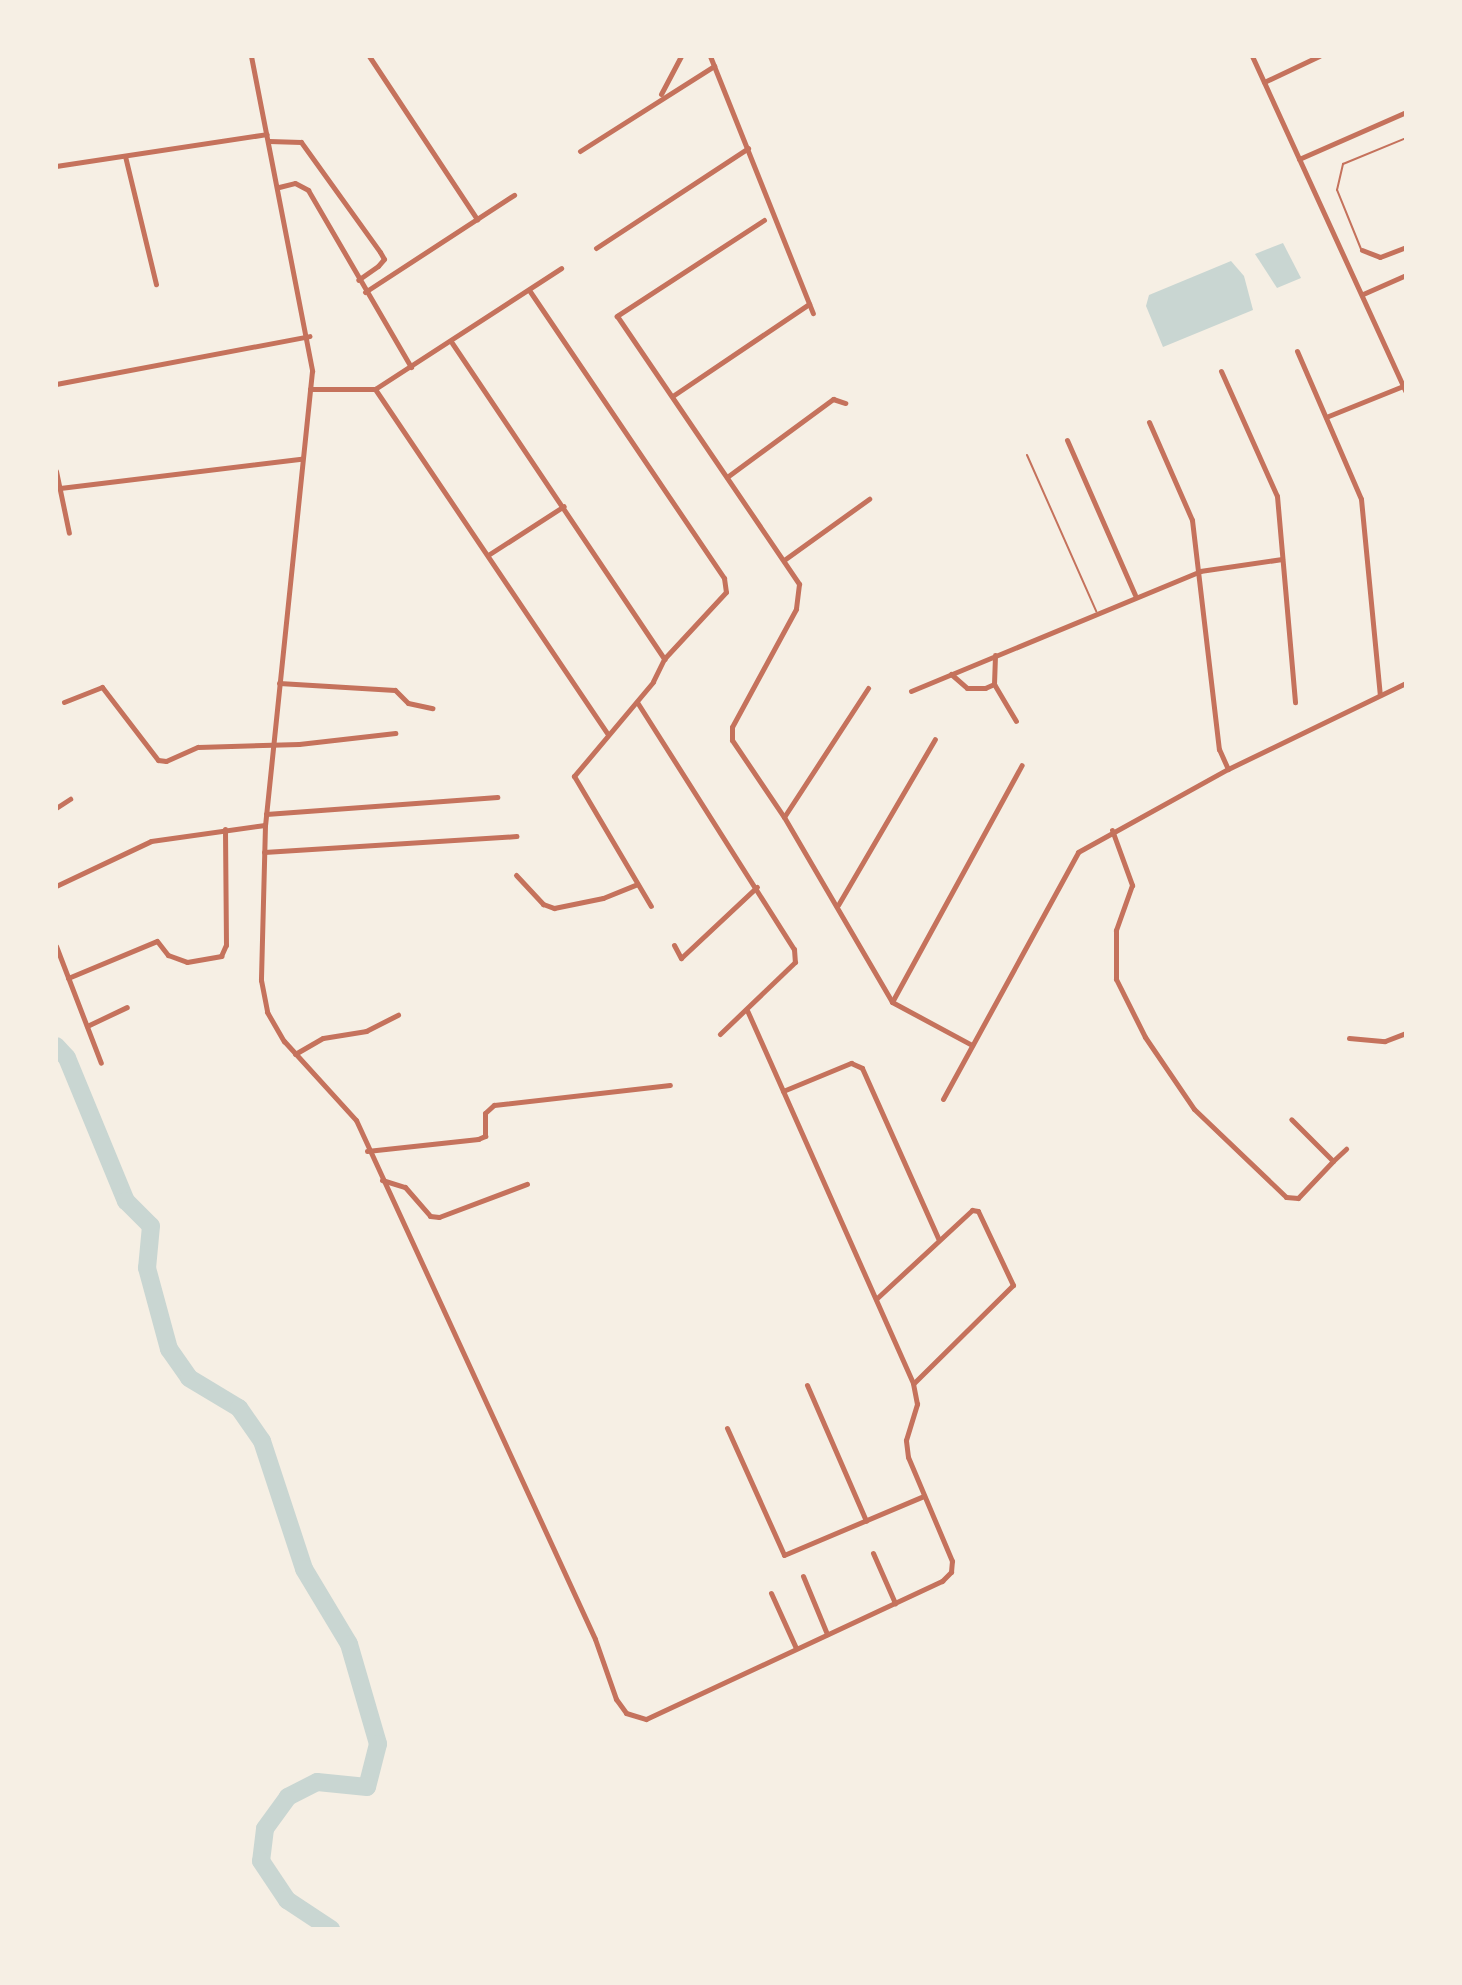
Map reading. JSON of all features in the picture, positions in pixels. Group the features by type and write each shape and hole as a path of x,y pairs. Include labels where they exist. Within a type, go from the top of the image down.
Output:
{"street":[{"path":"251,56 309,336 310,389 265,825 261,980 267,1012 295,1054 356,1120 367,1151 626,1713 646,1719 680,1707 796,1648 895,1603 951,1572 952,1561 924,1496 906,1440 917,1404 913,1383 747,1011"},
{"path":"369,56 477,219"},
{"path":"661,96 681,56"},
{"path":"710,56 813,313"},
{"path":"1252,56 1352,282 1363,294 1406,393"},
{"path":"1264,82 1319,56"},
{"path":"580,151 661,96 714,66"},
{"path":"1299,159 1406,112"},
{"path":"56,166 268,138 301,142 384,259 358,280"},
{"path":"596,248 748,148"},
{"path":"125,156 156,284"},
{"path":"279,187 303,184 411,367"},
{"path":"365,292 514,195"},
{"path":"764,220 617,316 674,395 784,560 801,596 732,727 732,740 838,905 892,1002 972,1045"},
{"path":"1362,250 1380,257 1406,247"},
{"path":"310,389 375,389 452,343 561,268"},
{"path":"1363,294 1406,275"},
{"path":"529,290 724,578 726,592 664,659 637,702 607,733 574,776 651,906"},
{"path":"674,395 809,304"},
{"path":"56,384 309,336"},
{"path":"452,343 664,659"},
{"path":"1297,351 1361,499 1380,695"},
{"path":"1221,371 1277,502 1295,702"},
{"path":"1326,417 1403,386"},
{"path":"375,389 607,733"},
{"path":"727,477 833,399 845,403"},
{"path":"1149,422 1192,520 1219,749 1228,769"},
{"path":"1067,440 1135,595"},
{"path":"60,488 301,459"},
{"path":"56,471 69,533"},
{"path":"784,560 869,499"},
{"path":"488,556 564,506"},
{"path":"911,691 1135,595 1200,571 1282,559"},
{"path":"995,655 994,684 1016,721"},
{"path":"951,674 967,688 994,684"},
{"path":"279,683 395,690 408,703 432,708"},
{"path":"943,1099 1078,852 1112,830 1228,769 1406,683"},
{"path":"64,702 102,687 158,760 166,761 198,747 273,741 299,744 395,733"},
{"path":"784,817 868,688"},
{"path":"637,702 794,949 795,962 720,1034"},
{"path":"838,905 935,739"},
{"path":"892,1002 1022,765"},
{"path":"266,814 497,797"},
{"path":"56,808 70,799"},
{"path":"56,886 151,841 265,825"},
{"path":"68,978 157,941 168,955 187,962 224,954 225,829"},
{"path":"1112,830 1132,885 1116,930 1116,979 1169,1073 1194,1109 1286,1197 1298,1198 1346,1149"},
{"path":"264,852 516,836"},
{"path":"516,875 543,904 554,908 603,898 637,884"},
{"path":"674,945 681,958 757,887"},
{"path":"56,946 101,1063"},
{"path":"87,1026 127,1007"},
{"path":"295,1054 323,1038 366,1031 398,1015"},
{"path":"1349,1038 1398,1039 1406,1033"},
{"path":"783,1091 851,1063 862,1068 939,1240"},
{"path":"367,1151 478,1139 485,1136 485,1113 494,1105 670,1085"},
{"path":"1291,1119 1333,1161"},
{"path":"381,1180 405,1187 430,1216 439,1217 527,1184"},
{"path":"876,1299 972,1210 978,1211 1013,1285 913,1383"},
{"path":"807,1385 866,1521"},
{"path":"727,1428 784,1555 924,1496"},
{"path":"873,1553 895,1603"},
{"path":"803,1576 827,1634"},
{"path":"771,1593 796,1648"}],"lane":[{"path":"1362,250 1337,190 1343,164 1406,138"},
{"path":"1027,455 1096,612"}],"shaded area":[{"path":"1283,243 1301,278 1277,288 1255,254"},
{"path":"1231,261 1244,276 1253,310 1163,347 1146,306 1149,295"}],"waterway":[{"path":"56,1046 67,1058 126,1201 151,1226 147,1268 169,1349 189,1378 239,1408 262,1441 304,1569 349,1644 378,1744 367,1787 317,1782 288,1797 265,1829 261,1861 287,1900 331,1929"}]}
